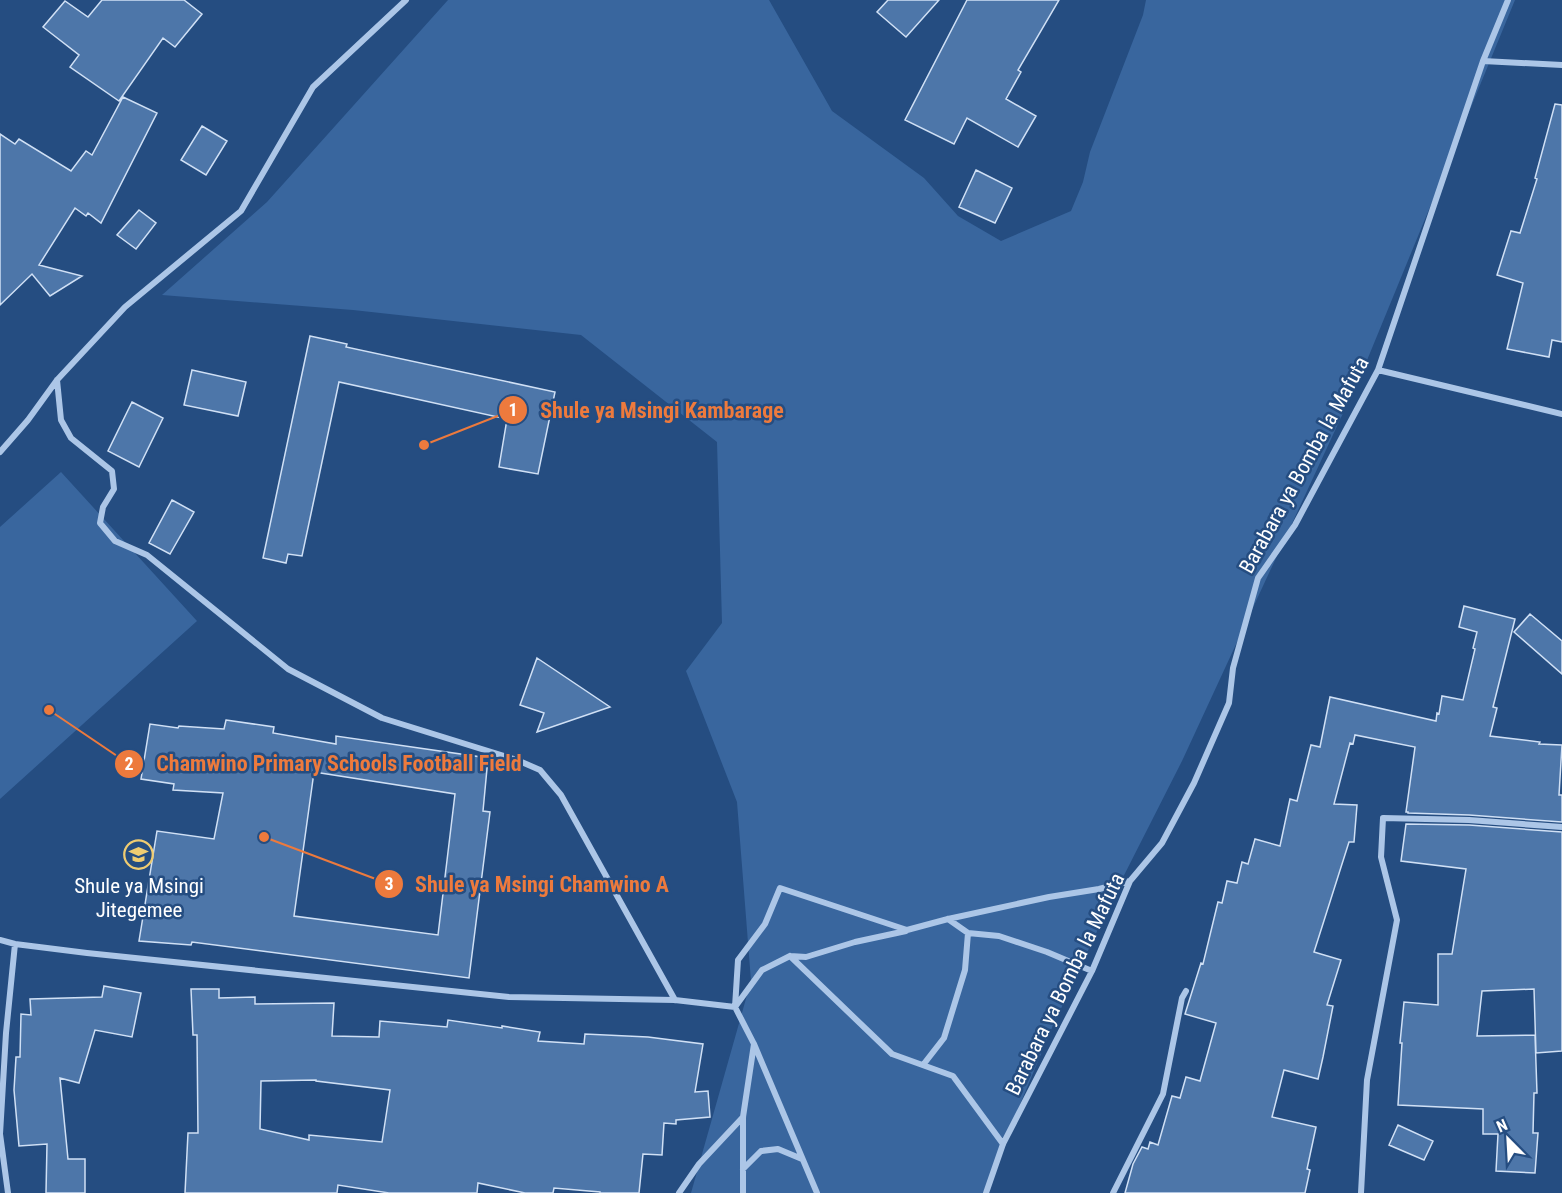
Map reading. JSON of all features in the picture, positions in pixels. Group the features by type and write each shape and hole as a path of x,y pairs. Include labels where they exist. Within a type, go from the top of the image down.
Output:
{"street":[{"path":"0,452 28,420 57,380 124,307 241,211 313,87 406,0"},
{"name":"Barabara ya Bomba la Mafuta","path":"986,1193 1004,1144 1092,971 1130,881 1162,843 1194,783 1229,703 1233,668 1258,578 1295,525 1378,370 1483,61 1508,0"},
{"path":"1483,61 1562,65"},
{"path":"1378,370 1562,414"},
{"path":"57,380 61,420 70,438 112,471 114,489 103,507 100,523 115,541 147,555 288,669 382,718 517,760 540,770 561,795 675,1000"},
{"path":"1361,1193 1367,1080 1397,920 1381,857 1383,818 1469,820 1562,827"},
{"path":"735,1007 762,970 790,956 806,957 855,942 948,919 1130,881"},
{"path":"817,1193 754,1044 735,1007 738,960 765,924 780,888 907,930"},
{"path":"948,919 968,933 999,936 1047,952 1092,971"},
{"path":"923,1065 944,1038 965,970 968,933"},
{"path":"0,940 87,953 509,997 675,1000 735,1007"},
{"path":"8,1193 0,1134 6,1033 15,944"},
{"path":"790,956 892,1054 953,1076 1004,1144"},
{"path":"1113,1193 1163,1094 1182,998 1186,991"},
{"path":"743,1193 743,1117 754,1044"},
{"path":"679,1193 699,1164 743,1117"},
{"path":"742,1169 761,1151 778,1149 803,1160"}],"shaded area":[{"path":"448,0 769,0 832,111 924,178 958,216 1001,241 1071,211 1083,182 1090,152 1143,15 1146,0 1515,0 1363,370 1182,761 1113,897 1051,1030 983,1193 691,1193 751,981 737,802 686,671 722,623 717,442 581,335 353,310 162,295 267,202"},
{"path":"61,472 197,621 0,799 0,527"}],"building":[{"path":"102,0 184,0 202,14 175,47 163,38 119,101 70,67 79,55 43,27 65,1 88,17"},
{"path":"888,0 939,0 906,37 877,12"},
{"path":"967,0 1059,0 1018,70 1021,72 1006,99 1036,116 1018,147 967,118 954,144 905,120"},
{"path":"123,97 157,113 101,223 88,213 86,216 75,208 39,265 82,276 50,296 32,274 0,305 0,134 15,144 19,139 71,171 86,151 92,155"},
{"path":"1555,104 1562,105 1562,342 1552,340 1549,357 1507,349 1523,283 1497,275 1511,231 1520,233 1537,179 1535,178"},
{"path":"202,126 227,141 206,175 181,160"},
{"path":"976,170 1012,188 995,223 959,207"},
{"path":"139,210 156,223 136,249 117,235"},
{"path":"310,336 347,344 346,347 555,392 538,474 499,467 507,419 339,382 302,556 288,554 286,563 263,558"},
{"path":"192,370 246,382 238,416 184,405"},
{"path":"132,402 163,418 139,467 108,451"},
{"path":"172,500 194,512 170,554 149,543"},
{"path":"1464,606 1515,619 1493,707 1497,708 1490,736 1540,742 1539,744 1562,745 1559,795 1562,795 1562,822 1408,813 1406,812 1415,747 1355,735 1353,744 1350,743 1334,804 1357,805 1354,842 1349,842 1314,952 1341,960 1327,1005 1333,1006 1323,1057 1318,1079 1284,1070 1272,1117 1316,1127 1307,1169 1310,1170 1305,1193 1125,1193 1133,1164 1142,1147 1148,1149 1150,1142 1158,1145 1172,1096 1180,1098 1186,1077 1200,1081 1216,1023 1185,1014 1201,963 1203,964 1218,902 1222,903 1227,881 1237,883 1242,862 1248,864 1255,839 1280,846 1290,799 1297,801 1311,745 1320,747 1330,697 1436,721 1442,696 1463,700 1477,632 1459,627"},
{"path":"1530,614 1562,641 1562,674 1514,632"},
{"path":"537,658 610,707 537,732 544,713 520,705"},
{"path":"226,720 274,727 273,733 336,744 336,736 488,758 483,811 490,812 469,978 192,942 191,945 139,941 157,831 214,839 223,793 173,790 174,784 141,779 150,724 178,728 179,726 224,729","holes":["314,772 455,794 438,935 294,916"]},
{"path":"1406,824 1469,825 1562,832 1562,1051 1536,1053 1534,989 1482,991 1477,1036 1535,1035 1537,1093 1534,1093 1533,1133 1538,1133 1535,1173 1496,1171 1498,1134 1483,1134 1483,1109 1398,1105 1404,1002 1438,1005 1438,954 1452,954 1466,869 1401,861"},
{"path":"104,986 141,993 132,1037 95,1030 79,1083 60,1078 68,1159 85,1159 85,1193 46,1193 47,1144 19,1146 14,1090 16,1057 20,1057 21,1014 31,1015 30,999 102,997"},
{"path":"191,989 219,989 219,998 255,997 255,1004 334,1003 332,1036 379,1037 380,1021 447,1027 448,1020 540,1032 538,1041 584,1044 585,1034 648,1037 703,1044 695,1092 708,1091 710,1117 676,1120 676,1124 664,1123 662,1155 643,1154 639,1193 600,1193 554,1188 553,1193 525,1193 478,1183 477,1193 389,1193 338,1185 337,1193 185,1193 188,1133 198,1133 197,1035 193,1035","holes":["261,1081 316,1081 390,1090 382,1142 309,1135 309,1140 260,1129"]},
{"path":"1398,1125 1433,1141 1424,1160 1389,1145"}],"place":[{"name":"Shule ya Msingi Kambarage","path":"424,445"},
{"name":"Chamwino Primary Schools Football Field","path":"49,710"},
{"name":"Shule ya Msingi Chamwino A","path":"264,837"},
{"name":"Shule ya Msingi Jitegemee","path":"139,855"}]}
